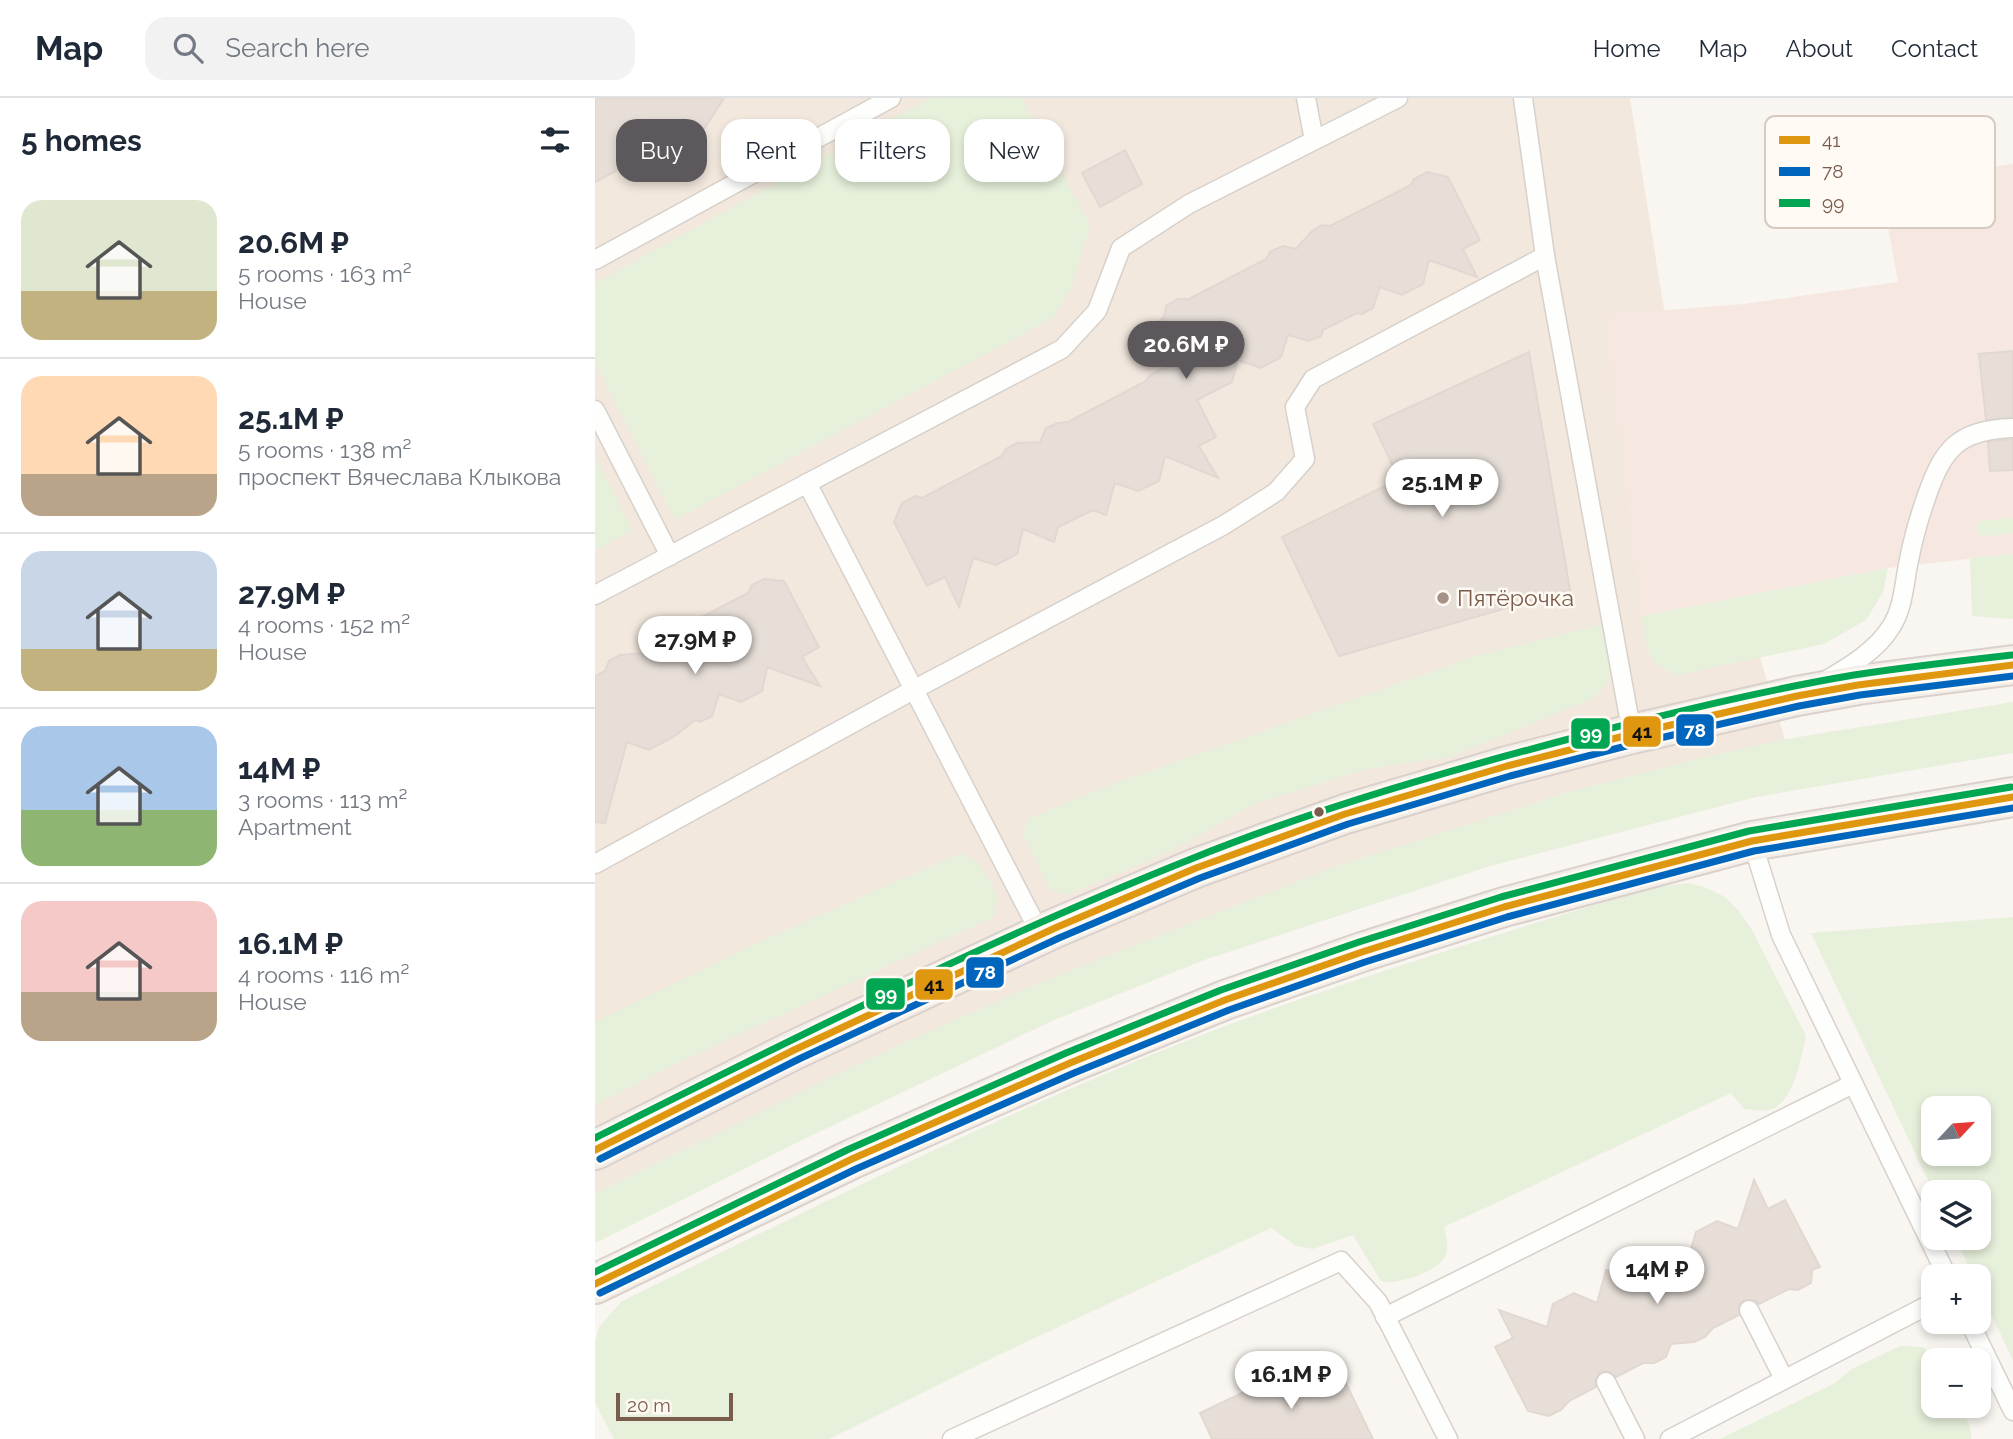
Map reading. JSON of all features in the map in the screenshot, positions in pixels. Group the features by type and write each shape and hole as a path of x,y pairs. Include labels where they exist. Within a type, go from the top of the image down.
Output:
{"main road":[{"path":"595,1150 794,1050 1041,934 1196,868 1345,814 1507,766 1797,696 1858,685 2013,665"},
{"path":"595,1284 852,1159 1070,1063 1225,1000 1362,952 1504,907 1752,841 2013,797"}],"lane":[{"path":"595,260 891,98"},
{"path":"1306,98 1314,140"},
{"path":"595,595 1062,349 1097,310 1121,248 1189,204 1398,98"},
{"path":"1523,98 1545,256 1632,734"},
{"path":"595,864 915,689 1224,525 1276,492 1305,459 1295,407 1313,379 1545,256"},
{"path":"595,410 670,556"},
{"path":"1797,696 1829,679 1865,654 1892,626 1903,598 1918,520 1938,465 1954,446 1973,435 1991,429 2013,428"},
{"path":"807,482 1041,934"},
{"path":"1752,841 1781,935 1941,1264"},
{"path":"1385,1317 1853,1084"},
{"path":"952,1439 1341,1261 1378,1302 1448,1439"},
{"path":"1669,1439 1921,1309"},
{"path":"1749,1310 1784,1379"},
{"path":"1975,1334 2013,1411"},
{"path":"1606,1382 1635,1439"}],"shaded area":[{"path":"595,98 1630,98 1675,378 1793,766 1347,889 595,1222"},
{"path":"2013,164 2013,554 1888,568 1641,616 1605,315 1744,304 1898,282 1888,228 1995,228 1995,167"}],"green space":[{"path":"930,98 1021,98 1032,119 964,119 964,182 1064,182 1064,177 1090,225 1071,290 1053,318 675,520 595,362 595,283 778,182 821,182 821,158 835,150 835,182 950,182 950,119 892,119"},
{"path":"595,456 632,530 595,551"},
{"path":"2013,518 2013,533 1981,537 1975,529 1980,521"},
{"path":"2013,554 2013,619 1972,616 1970,558"},
{"path":"1888,568 1883,592 1866,620 1824,644 1678,675 1659,666 1649,653 1641,616"},
{"path":"1604,624 1610,662 1608,682 1594,698 1450,757 1367,769 1255,804 1171,851 1067,895 1049,889 1023,834 1028,819 1110,785 1476,656"},
{"path":"2013,702 2013,753 1756,797 1490,866 1207,959 1054,1020 798,1142 595,1243 595,1193 885,1051 1036,984 1334,867 1572,791 1708,756 1787,739"},
{"path":"961,853 978,862 998,896 994,917 686,1059 595,1105 595,1022 757,943"},
{"path":"1688,883 1725,897 1738,910 1752,930 1806,1036 1791,1088 1779,1105 1772,1109 1744,1109 1731,1093 1444,1227 1447,1248 1442,1261 1427,1272 1407,1279 1381,1281 1353,1235 1313,1249 1296,1246 1271,1228 1007,1351 829,1439 614,1439 595,1402 595,1343 599,1327 622,1301 868,1181 1117,1069 1314,994 1650,888"},
{"path":"2013,917 2013,1360 1991,1314 1991,1264 1967,1264 1961,1250 1991,1250 1991,1180 1928,1180 1921,1166 1991,1166 1991,1096 1921,1096 1921,1166 1811,933"},
{"path":"1900,1346 1922,1347 1921,1418 1966,1418 1971,1439 1720,1439 1835,1383 1852,1369"}],"building":[{"path":"595,98 724,98 707,124 707,119 616,119 616,171 595,182"},
{"path":"1125,150 1142,184 1100,207 1082,173"},
{"path":"1427,172 1448,177 1480,240 1463,249 1477,277 1429,260 1423,284 1402,295 1380,287 1373,308 1323,330 1321,336 1309,341 1288,335 1281,357 1261,368 1238,360 1232,382 1197,400 1216,437 1199,446 1218,478 1165,456 1159,481 1138,491 1115,483 1106,515 1093,510 1058,527 1054,542 1023,529 1017,554 996,565 973,558 959,607 945,577 927,586 894,522 902,503 915,496 922,498 1002,456 1006,449 1017,443 1040,442 1046,428 1068,422 1146,381 1150,375 1177,361 1157,323 1164,317 1166,306 1178,299 1189,299 1266,259 1271,251 1283,246 1296,249 1312,231 1322,225 1330,226 1411,185 1414,179"},
{"path":"2013,351 2013,417 1986,420 1979,354"},
{"path":"1529,352 1570,590 1339,656 1282,537 1399,479 1373,424"},
{"path":"2013,439 2013,470 1990,471 1988,442"},
{"path":"764,579 784,581 819,647 802,657 820,686 767,667 762,691 741,702 719,694 712,716 700,722 695,720 675,736 649,750 627,742 605,823 595,822 595,676 605,671 609,661 620,655 644,653 649,640 660,634 670,633 748,593 752,585"},
{"path":"1754,1180 1768,1209 1785,1200 1820,1267 1812,1270 1811,1283 1798,1290 1789,1289 1759,1304 1755,1300 1745,1300 1739,1304 1739,1315 1713,1328 1705,1337 1694,1342 1671,1344 1666,1357 1654,1363 1643,1363 1616,1377 1607,1371 1600,1372 1595,1381 1596,1387 1569,1401 1561,1410 1549,1416 1528,1411 1495,1347 1513,1338 1499,1310 1547,1327 1553,1304 1574,1293 1597,1303 1606,1270 1619,1275 1654,1258 1656,1253 1667,1247 1689,1256 1696,1232 1717,1221 1738,1229"},
{"path":"1336,1363 1373,1439 1212,1439 1200,1413 1269,1380 1272,1387 1313,1367 1315,1373"}],"transit line":[{"name":"99","path":"595,1138 964,957 1115,890 1289,822 1488,761 1721,702 1854,675 2012,655"},
{"name":"41","path":"595,1150 794,1050 1055,928 1196,868 1345,814 1507,766 1797,696 1858,685 2013,665"},
{"name":"78","path":"600,1159 799,1059 1059,938 1200,878 1348,824 1510,776 1799,706 1860,695 2013,676"},
{"name":"99","path":"595,1272 847,1150 1066,1053 1221,990 1359,942 1501,897 1749,831 2011,787"},
{"name":"41","path":"595,1284 852,1159 1070,1063 1225,1000 1362,952 1504,907 1752,841 2013,797"},
{"name":"78","path":"600,1293 856,1169 1074,1073 1229,1010 1365,962 1507,917 1754,851 2013,808"}],"place":[{"name":"Пятёрочка","path":"1443,598"}]}
